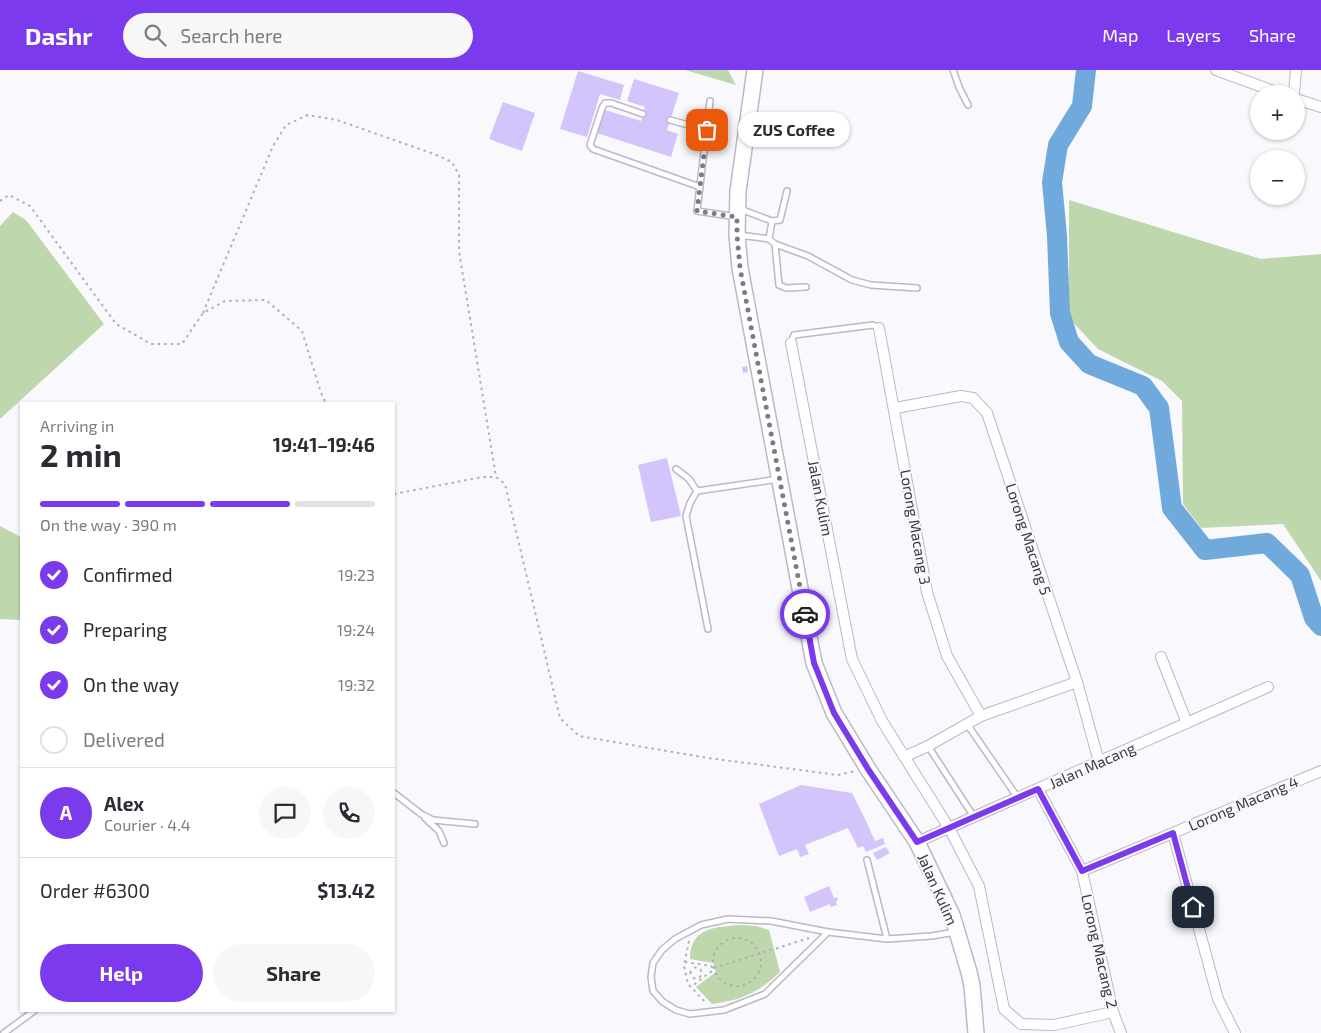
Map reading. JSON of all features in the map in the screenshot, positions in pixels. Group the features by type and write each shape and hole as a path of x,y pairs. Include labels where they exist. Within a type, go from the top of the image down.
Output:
{"main road":[{"path":"750,70 752,90"},
{"path":"752,90 755,70"},
{"name":"Jalan Kulim","path":"752,90 740,172 737,212 740,268 814,663 834,713 868,769 917,842 952,915 969,972 976,1033"}],"street":[{"path":"1216,70 1243,75 1264,85"},
{"path":"1295,85 1296,70"},
{"path":"1305,102 1321,107"},
{"name":"Lorong Macang 3","path":"879,328 927,592 947,656 981,716"},
{"name":"Jalan Kulim","path":"791,343 852,659 882,721 949,828 979,886 1004,1009 1021,1024 1054,1025 1113,1012"},
{"name":"Lorong Macang 5","path":"895,408 961,396 973,398 987,413 1077,682 1099,762"},
{"path":"1161,657 1186,723"},
{"path":"904,757 928,746 981,716 1077,682"},
{"name":"Jalan Macang","path":"917,842 1268,687"},
{"name":"Lorong Macang 4","path":"1082,871 1321,771"},
{"name":"Lorong Macang 2","path":"1038,789 1082,871 1113,1012 1121,1033"},
{"path":"1173,833 1218,999 1235,1033"}],"lane":[{"path":"953,70 968,105"},
{"path":"710,101 697,211 737,212 780,220 787,192"},
{"path":"643,114 611,103 605,104 590,145 593,149 700,187"},
{"path":"670,120 707,130"},
{"path":"769,239 772,220"},
{"path":"737,235 769,239 775,244 808,256 852,280 872,285 916,288"},
{"path":"775,244 780,285 786,288 806,287"},
{"path":"791,343 794,335 873,325 879,328"},
{"path":"676,469 689,479 697,491"},
{"path":"697,491 779,478"},
{"path":"697,491 690,503 686,516 708,629"},
{"path":"967,724 1018,798"},
{"path":"928,746 974,817"},
{"path":"395,794 421,814 439,832 444,842"},
{"path":"421,814 433,820 475,824"},
{"path":"867,860 887,939"},
{"path":"828,932 765,994 724,1010 690,1014 676,1010 662,1002 654,991 651,977 653,963 662,950 675,939 701,925 728,919 771,921 828,932 887,939 957,932"},
{"path":"4,1033 33,1012"}],"path":[{"path":"0,201 9,194 30,206 116,324 151,344 182,344 203,313 273,146 286,125 308,115 337,120 452,162 460,174 459,252 496,477"},
{"path":"203,313 225,301 266,300 302,331 325,402"},
{"path":"395,494 482,477 496,477 505,484 560,718 579,736 708,758 838,775 868,769"},
{"path":"693,929 684,966 688,984 712,1011"},
{"path":"691,987 712,971 713,968 828,932"},
{"path":"730,938 745,938 751,942 760,953 762,961 757,976 751,982 744,985 728,984 721,980 713,968 713,960 718,946 730,938"},
{"path":"685,962 711,966 713,968"},
{"path":"694,963 701,971 699,981"},
{"path":"698,968 692,969 690,973 694,978 700,976"}],"green space":[{"path":"685,70 728,70 736,85"},
{"path":"1069,200 1261,259 1321,254 1321,581 1283,524 1201,528 1183,504 1182,401 1162,381 1098,349 1069,318"},
{"path":"13,212 26,220 104,324 0,419 0,226"},
{"path":"0,526 20,536 20,620 0,619"},
{"path":"741,925 756,926 769,930 780,972 757,990 741,998 712,1004 696,987 716,972 713,963 690,959 691,948 694,940 706,931 714,928"}],"building":[{"path":"578,71 624,85 620,100 600,94 587,137 560,129"},
{"path":"634,79 679,93 667,130 678,134 671,157 597,133 605,110 641,121 645,107 627,101"},
{"path":"503,102 535,113 522,151 489,139"},
{"path":"747,366 748,372 743,373 742,367"},
{"path":"667,458 681,516 651,522 638,465"},
{"path":"801,785 852,793 875,841 883,838 885,844 866,852 863,846 858,848 848,828 805,845 809,854 800,857 797,849 779,856 759,804"},
{"path":"886,847 890,853 877,860 873,853"},
{"path":"829,886 834,898 837,897 837,905 831,907 830,904 810,912 804,897"}],"waterway":[{"path":"1086,70 1082,106 1058,145 1052,182 1057,236 1060,313 1069,342 1089,364 1143,386 1159,408 1172,508 1205,550 1267,543 1300,575 1314,618 1321,626"}],"way so far":[{"path":"707,130 697,211 737,217 740,268 805,614"}],"place":[{"name":"ZUS Coffee","path":"707,130"}],"route":[{"path":"805,614 814,663 834,713 868,769 917,842 1038,789 1082,871 1173,833 1193,907"}]}
